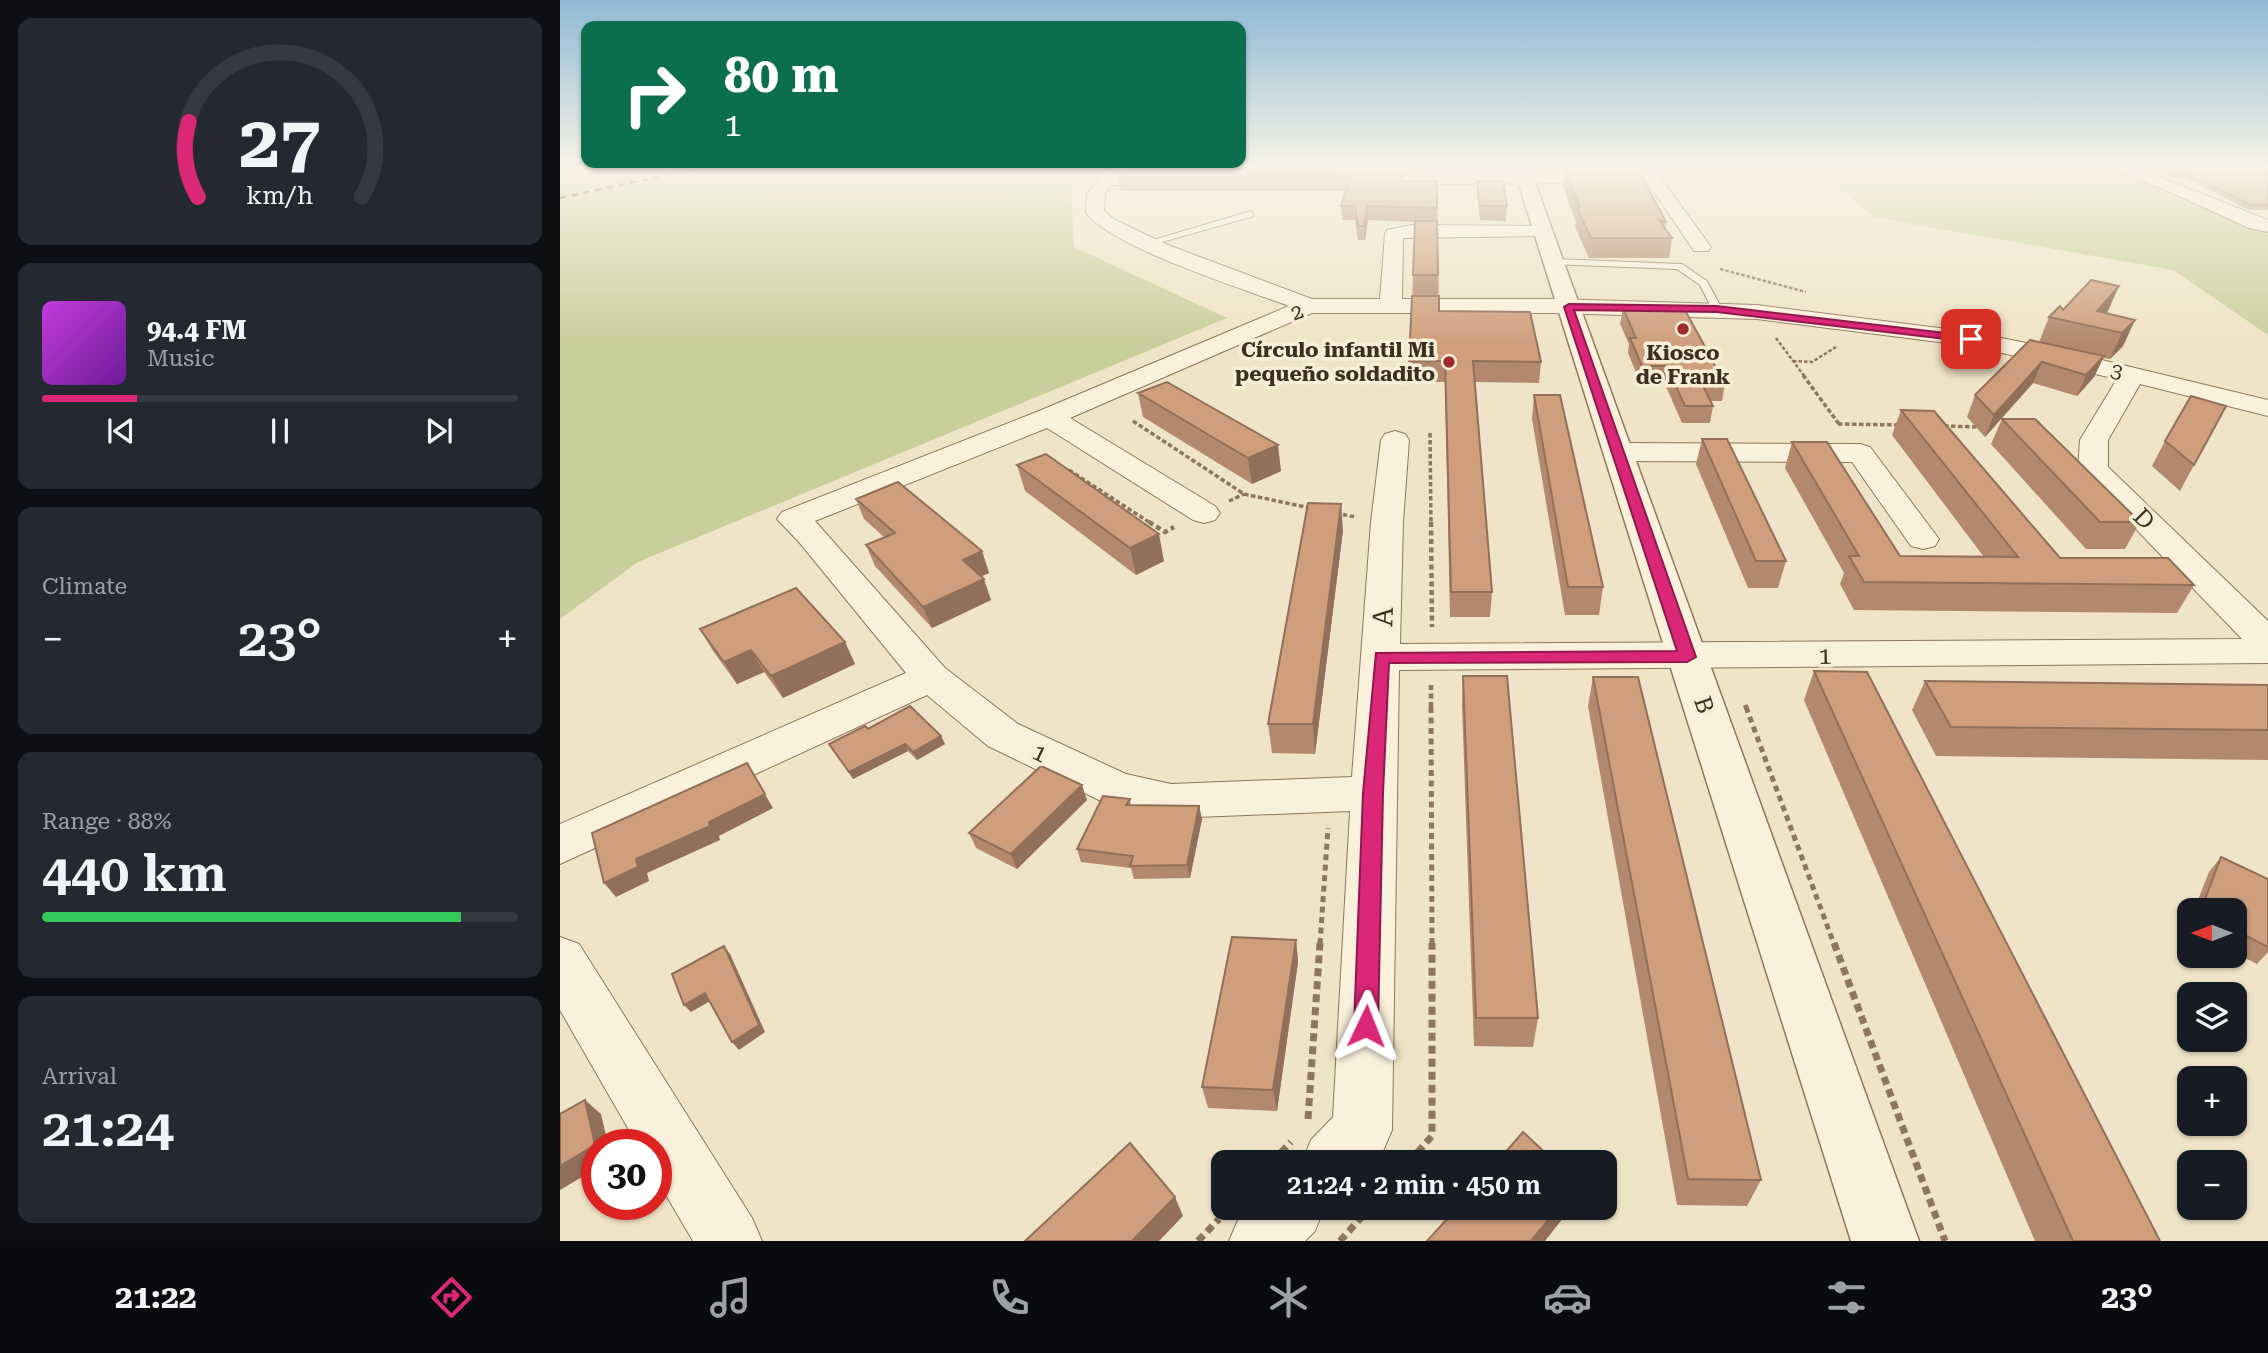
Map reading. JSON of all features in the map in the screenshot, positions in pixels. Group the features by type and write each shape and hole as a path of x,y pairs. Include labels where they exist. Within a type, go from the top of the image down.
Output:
{"street":[{"path":"1111,227 1309,306"},
{"name":"B","path":"1541,227 1885,1241"},
{"path":"1687,227 1701,247"},
{"path":"1391,305 1394,234 1412,231 1548,247"},
{"name":"2","path":"793,519 1049,417 1309,306 1569,307 1756,312"},
{"name":"3","path":"1756,312 1971,339 2268,408"},
{"name":"D","path":"2132,375 2094,440 2093,469 2268,643"},
{"path":"1049,417 1204,513"},
{"name":"A","path":"1344,1150 1362,1130 1352,794 1381,657 1387,523 1412,436"},
{"path":"1618,452 1860,453 1923,539"},
{"name":"1","path":"793,519 811,535 931,677 1003,735 1117,789 1171,801 1352,794"},
{"name":"1","path":"1381,657 2268,651"},
{"path":"560,845 931,677"},
{"path":"560,961 729,1241"},
{"path":"1262,1241 1282,1220"}],"lane":[{"path":"1148,243 1205,227"},
{"path":"1548,247 1679,266 1691,271 1712,292 1717,309"}],"path":[{"path":"1756,312 1860,453"},
{"path":"1133,421 1244,494 1319,509"},
{"path":"1838,424 1906,426"},
{"path":"1933,426 1987,428"},
{"path":"1412,436 1431,657 1432,1136 1420,1150"},
{"path":"1065,468 1165,532 1244,494"},
{"path":"1332,512 1357,517 1356,531"},
{"path":"1308,1124 1352,794"},
{"path":"1284,1150 1299,1134"},
{"path":"1198,1241 1218,1220"},
{"path":"1340,1241 1359,1220"}],"green space":[{"path":"560,227 1073,227 1074,247 1227,318 638,562 560,619"},
{"path":"1929,227 2253,227 2268,234 2268,335 2173,270"}],"building":[{"path":"1415,227 1437,227 1438,275 1413,275"},
{"path":"1586,227 1664,227 1672,238 1591,238"},
{"path":"2091,280 2119,286 2097,311 2135,320 2122,333 2049,317 2060,306 2063,310"},
{"path":"1412,296 1439,296 1439,311 1530,312 1541,362 1473,361 1492,592 1451,592 1445,361 1409,361"},
{"path":"1623,308 1684,308 1725,384 1702,384 1713,406 1685,406 1666,366 1642,366 1630,338 1636,338"},
{"path":"2030,340 2104,356 2086,375 2042,362 1994,415 1975,395"},
{"path":"1167,382 1278,445 1248,458 1138,393"},
{"path":"1534,395 1560,395 1603,587 1568,587"},
{"path":"2191,396 2226,406 2194,465 2165,441"},
{"path":"1901,410 1934,411 2060,558 2168,558 2194,585 1864,582 1849,556 1859,556 1792,442 1827,442 1900,556 2018,557"},
{"path":"2002,419 2035,419 2140,522 2100,522"},
{"path":"1702,439 1727,439 1786,561 1756,561"},
{"path":"1046,454 1159,534 1130,548 1017,465"},
{"path":"898,482 982,551 963,560 984,579 923,607 866,545 895,533 856,499"},
{"path":"1308,503 1341,504 1313,724 1268,724"},
{"path":"796,588 845,642 771,676 751,650 724,662 700,629"},
{"path":"1814,671 1867,672 2160,1241 2073,1241"},
{"path":"1463,676 1507,676 1538,1018 1476,1018"},
{"path":"1593,677 1638,677 1761,1180 1688,1179"},
{"path":"1925,681 2268,685 2268,730 1951,727"},
{"path":"910,706 941,736 913,752 905,744 849,772 829,744 865,726 868,729"},
{"path":"747,763 765,794 709,822 710,826 636,859 638,867 604,883 592,833"},
{"path":"1041,766 1082,785 1011,854 969,833"},
{"path":"1103,796 1130,799 1126,805 1199,806 1187,865 1130,866 1133,856 1077,849"},
{"path":"2221,857 2268,879 2268,947 2247,936 2247,898 2206,898"},
{"path":"1232,937 1296,940 1273,1090 1202,1087"},
{"path":"724,946 759,1025 732,1042 705,993 684,1005 672,974"},
{"path":"585,1100 591,1129 581,1129 581,1153 560,1166 560,1114"},
{"path":"1523,1132 1542,1150 1507,1150"},
{"path":"1130,1143 1175,1197 1132,1241 1025,1241"},
{"path":"1446,1220 1548,1220 1531,1241 1427,1241"}],"place":[{"name":"Kiosco de Frank","path":"1683,329"},
{"name":"Círculo infantil Mi pequeño soldadito","path":"1449,362"}],"route":[{"path":"1366,1026 1373,793 1381,657 1687,657 1569,307 1717,309 1971,339"}]}
